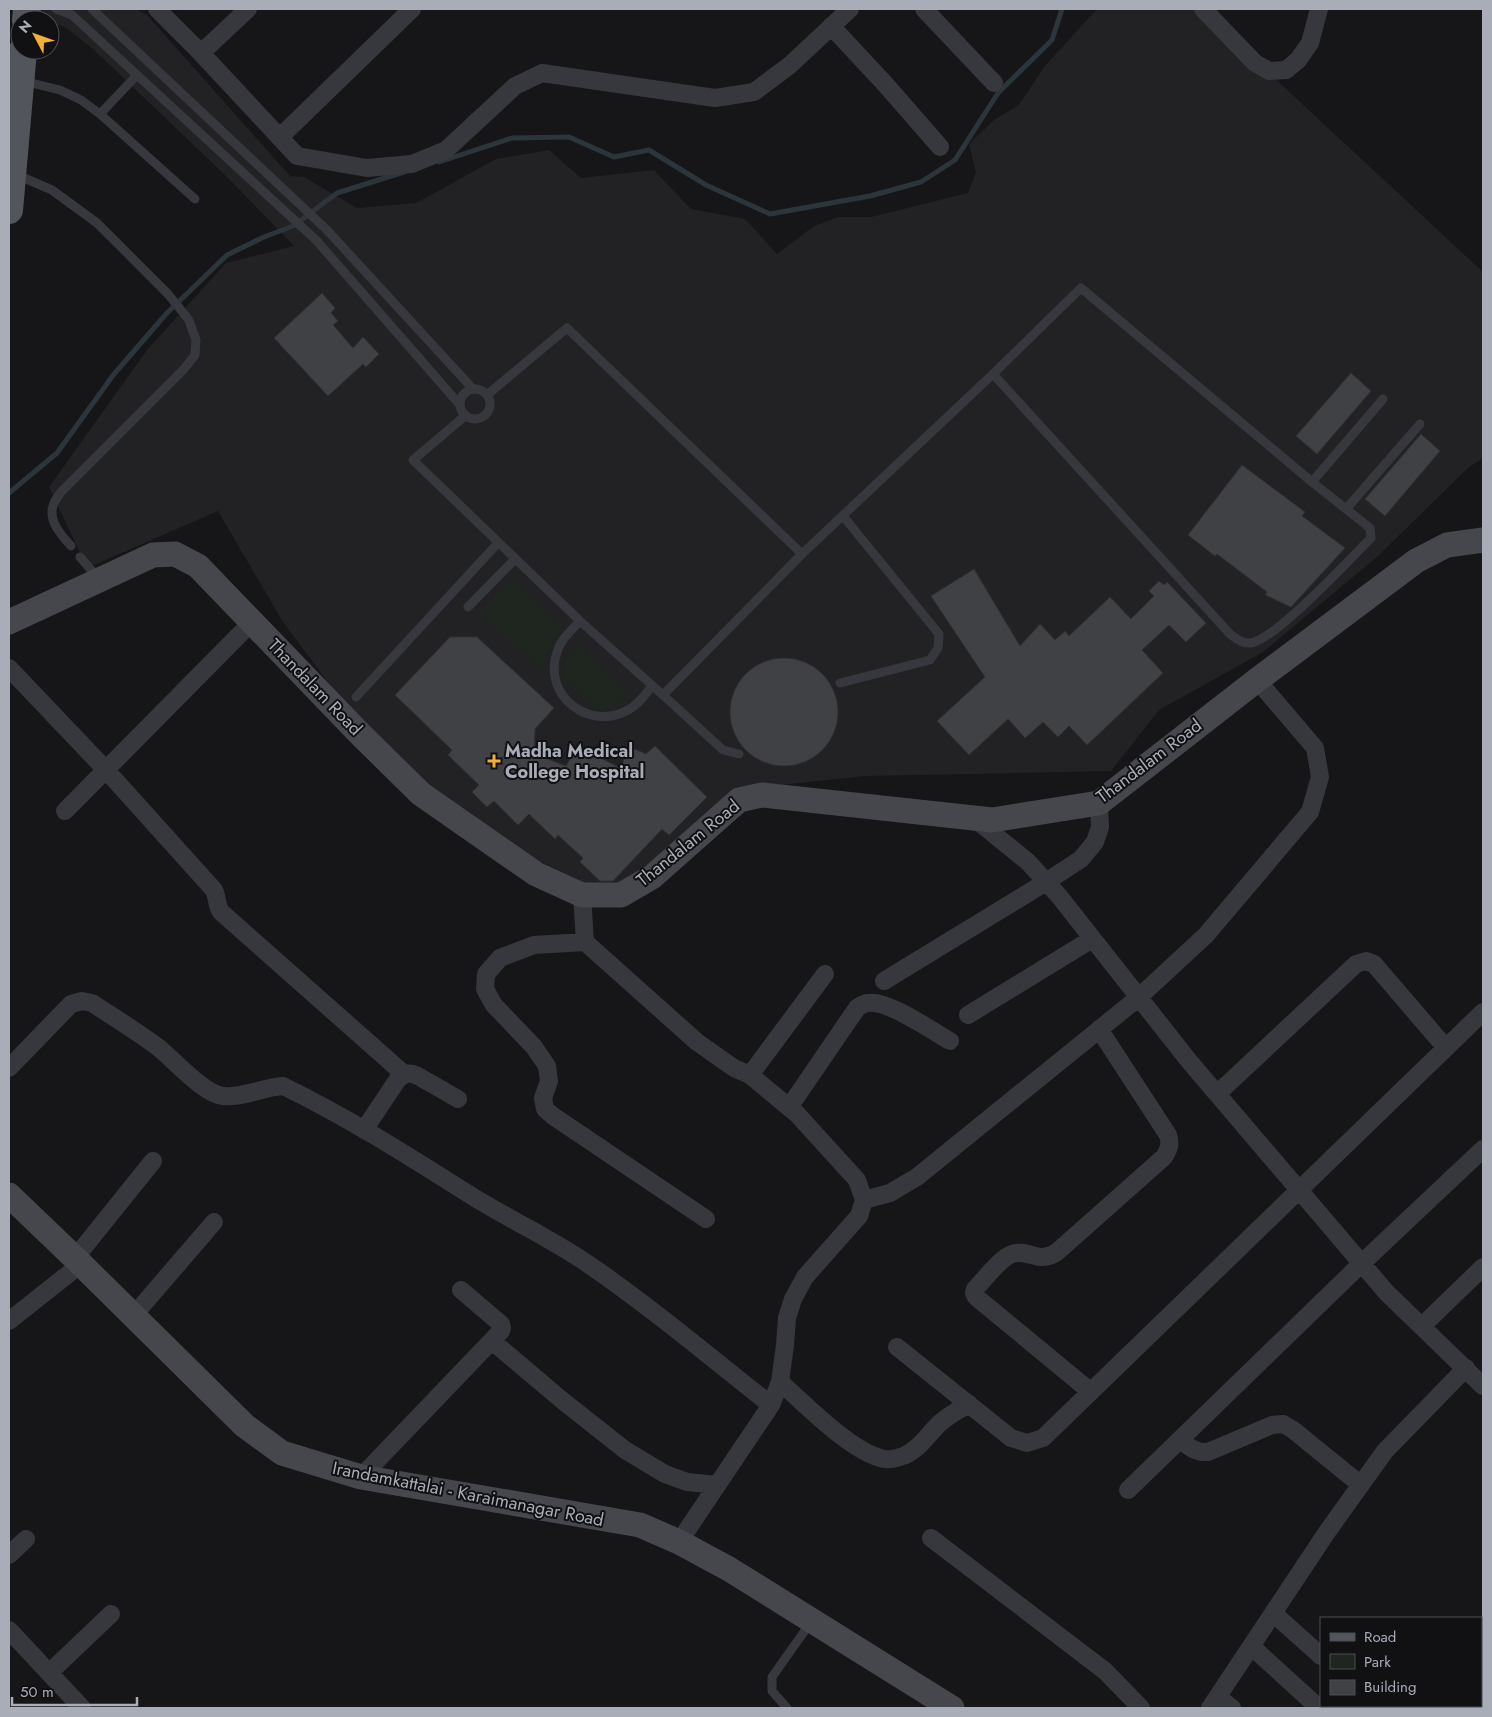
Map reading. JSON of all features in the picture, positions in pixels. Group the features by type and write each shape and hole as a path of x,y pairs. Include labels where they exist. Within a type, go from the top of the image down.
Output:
{"main road":[{"path":"9,18 11,9"},
{"path":"9,210 22,60"}],"street":[{"path":"157,9 201,52 297,156 367,168 412,164 446,150 515,86 542,73 715,98 754,92 790,65 850,9"},
{"path":"201,52 248,9"},
{"path":"280,137 412,9"},
{"path":"924,9 994,83"},
{"path":"1204,9 1255,64 1269,71 1286,70 1298,60 1310,43 1319,9"},
{"path":"831,26 940,147"},
{"name":"Thandalam Road","path":"9,622 153,555 175,554 198,566 421,794 536,874 582,896 621,895 652,877 739,800 762,795 992,820 1100,803 1257,680 1416,561 1447,545 1483,540"},
{"path":"65,811 252,622"},
{"path":"9,668 106,770 214,890 221,912 404,1074"},
{"path":"864,1200 890,1193 917,1177 1138,998 1206,935 1310,812 1320,777 1314,748 1257,680"},
{"path":"884,981 1081,859 1095,842 1100,827 1100,803"},
{"path":"974,818 1028,862 1059,896 1138,998 1217,1094 1386,1292 1483,1386"},
{"path":"582,896 585,942 698,1042 734,1068 750,1075 790,1106 857,1180 864,1200 859,1216 805,1276 793,1299 787,1318 780,1382 771,1405 679,1542"},
{"path":"968,1015 1092,939"},
{"path":"585,942 534,945 500,958 486,974 484,989 494,1005 534,1047 547,1066 549,1082 543,1098 545,1109 706,1220"},
{"path":"1217,1094 1356,964 1366,961 1374,964 1446,1048"},
{"path":"750,1075 825,974"},
{"path":"9,1068 71,1004 82,1001 92,1003 159,1048 208,1090 222,1096 240,1095 269,1087 283,1086 364,1130 501,1214 554,1242 630,1294 771,1405"},
{"path":"790,1106 857,1008 866,1002 890,1006 950,1042"},
{"path":"897,1347 1011,1438 1027,1443 1043,1438 1298,1189 1483,1012"},
{"path":"1091,1392 976,1297 974,1292 1005,1258 1014,1253 1043,1258 1057,1252 1164,1157 1169,1149 1168,1135 1100,1029"},
{"path":"364,1130 398,1079 404,1074 411,1073 418,1076 458,1099"},
{"path":"1128,1490 1362,1263 1483,1149"},
{"path":"9,1321 78,1261 154,1161"},
{"name":"Irandamkattalai - Karaimanagar Road","path":"9,1195 134,1315 245,1426 282,1453 361,1477 640,1525 679,1542 729,1569 811,1622 952,1708"},
{"path":"134,1315 214,1222"},
{"path":"1422,1326 1483,1267"},
{"path":"361,1477 501,1332 501,1324 460,1290"},
{"path":"492,1341 625,1450 665,1474 687,1482 717,1485"},
{"path":"1232,1708 1214,1702 1327,1532 1385,1451 1466,1368"},
{"path":"780,1382 837,1432 865,1452 886,1460 903,1456 918,1447 953,1412 969,1404"},
{"path":"1180,1440 1194,1450 1208,1452 1272,1425 1284,1424 1360,1485"},
{"path":"931,1538 1105,1671 1141,1708"},
{"path":"9,1555 26,1539"},
{"path":"1273,1613 1320,1655"},
{"path":"49,1673 111,1614"},
{"path":"9,1630 82,1708"},
{"path":"1251,1646 1319,1708"}],"lane":[{"path":"56,9 72,15 316,240 460,405"},
{"path":"92,9 327,230 473,389"},
{"path":"100,114 137,75"},
{"path":"20,81 60,90 80,100 100,114 195,199"},
{"path":"12,173 52,190 97,223 168,294 189,320 196,340 195,356 184,369 61,492 52,508 54,523 71,546"},
{"path":"316,240 327,230"},
{"path":"663,694 802,554 993,374 1081,288 1312,482 1347,508 1370,528 1371,538 1283,624 1263,638 1251,643 1242,642 1230,634 993,374"},
{"path":"487,395 567,328 802,554"},
{"path":"473,389 481,390 487,395 490,403 486,414 476,419 465,416 460,409 462,396 473,389"},
{"path":"1312,482 1383,399"},
{"path":"465,416 413,460 580,621 652,686 723,750 739,754"},
{"path":"1347,508 1420,424"},
{"path":"840,683 930,660 938,648 939,634 843,516"},
{"path":"356,697 498,543"},
{"path":"80,558 99,580"},
{"path":"468,608 515,559"},
{"path":"580,621 560,644 554,661 557,686 572,707 580,712 596,717 614,716 630,710 652,686"},
{"path":"787,1708 772,1691 772,1677 811,1622"}],"shaded area":[{"path":"135,9 147,15 290,176 304,177 357,208 416,203 496,159 549,150 581,178 654,170 691,209 745,219 777,254 814,226 838,217 871,217 968,193 976,173 969,144 994,120 1019,105 1044,67 1097,9 1200,9 1483,272 1483,458 1468,468 1378,556 1263,652 1159,710 1111,771 866,776 741,789 653,868 605,893 517,850 437,793 342,701 283,622 218,511 87,568 49,487 147,350 226,263 294,246 229,179 93,49 65,27 60,25 60,10 42,10"}],"green space":[{"path":"512,580 563,628 547,655 545,675 478,614"},
{"path":"576,643 629,693 618,704 610,708 595,710 564,679 566,659"}],"building":[{"path":"322,293 335,308 331,313 338,321 333,325 353,348 363,337 379,354 366,367 363,364 328,396 274,338"},
{"path":"1351,373 1371,391 1317,454 1296,436"},
{"path":"1421,434 1440,451 1385,516 1365,499"},
{"path":"1242,465 1305,512 1302,516 1345,548 1291,607 1265,595 1267,592 1217,554 1215,556 1188,535"},
{"path":"974,569 1020,646 1040,624 1055,640 1065,631 1069,636 1110,597 1131,619 1154,596 1149,591 1159,581 1164,585 1167,582 1206,623 1186,642 1169,625 1142,650 1163,673 1087,745 1069,726 1058,737 1043,722 1025,738 1008,719 969,755 937,721 985,677 931,596"},
{"name":"Madha Medical College Hospital","path":"450,637 477,637 554,708 535,729 534,754 566,766 578,746 620,768 630,747 646,754 655,746 707,797 669,835 662,829 613,881 600,881 580,862 583,858 558,835 555,839 529,814 518,825 494,801 487,807 472,792 479,785 448,755 452,750 395,695"},
{"path":"784,658 805,662 822,674 834,691 838,712 834,733 822,750 805,762 784,766 763,762 746,750 734,733 730,712 734,691 746,674 763,662"}],"waterway":[{"path":"439,162 512,138 569,137 614,157 649,150 706,185 770,214 870,196 921,182 955,160 998,93 1052,40 1062,9"},
{"path":"9,493 57,453 114,374 167,313 227,255 264,237 293,226 337,193 404,172"}],"place":[{"name":"Madha Medical College Hospital","path":"494,761"}]}
